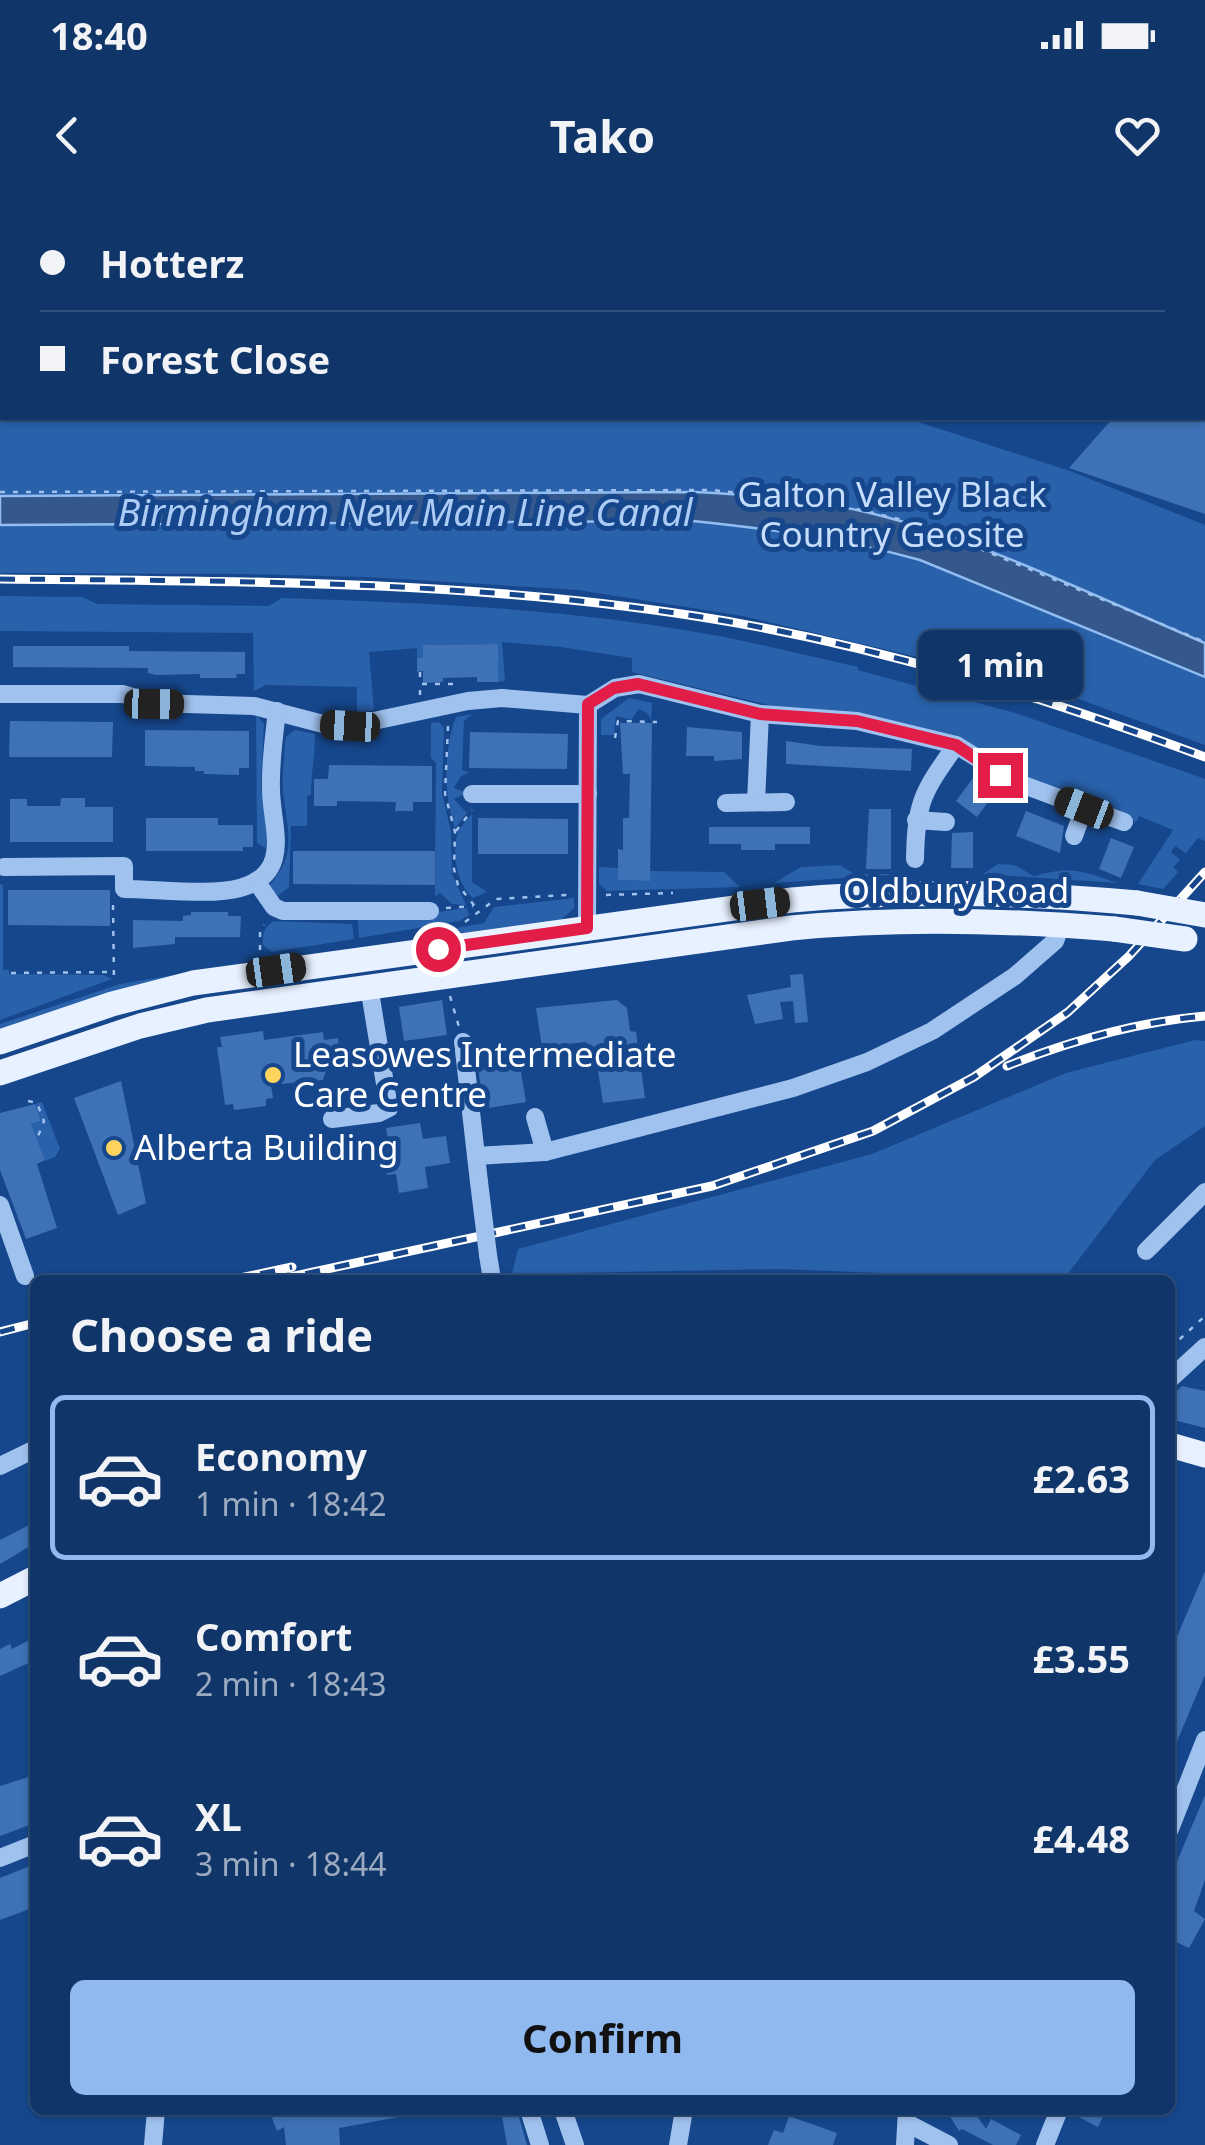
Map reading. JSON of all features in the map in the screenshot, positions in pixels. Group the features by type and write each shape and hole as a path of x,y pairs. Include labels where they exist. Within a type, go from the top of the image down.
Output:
{"main road":[{"name":"Oldbury Road","path":"0,1042 112,1004 194,983 860,894 974,892 1136,904 1205,915"},
{"name":"Oldbury Road","path":"0,1073 140,1026 207,1010 853,922 967,920 1060,924 1195,941"},
{"path":"1175,1447 1205,1455"},
{"path":"0,1596 30,1581"}],"street":[{"path":"0,694 123,694 154,704 254,706 327,725 350,726 468,700 502,698 588,704 614,688 638,684 760,714 857,721 956,745 1018,784 1124,822"},
{"path":"587,928 588,704"},
{"path":"4,867 124,866 124,889 229,890 256,880 270,868 278,847 270,792 276,712"},
{"path":"756,802 760,714"},
{"path":"915,859 916,820 924,794 956,745"},
{"path":"475,794 588,794"},
{"path":"726,803 786,802"},
{"path":"1074,836 1084,808"},
{"path":"916,820 946,822"},
{"path":"256,880 274,906 283,911 430,911"},
{"path":"476,1156 545,1152 793,1088 867,1062 932,1031 1014,976 1055,941 1060,924"},
{"path":"332,1119 379,1113 389,1108 394,1083 369,986"},
{"path":"463,1042 491,1275"},
{"path":"534,1117 545,1152"},
{"path":"1146,1250 1202,1201"},
{"path":"0,1205 25,1276"},
{"path":"1175,1374 1205,1347"},
{"path":"0,1466 30,1451"},
{"path":"1175,1816 1205,1740"},
{"path":"0,1858 30,1846"},
{"path":"153,2145 156,2115"},
{"path":"531,2115 540,2145"},
{"path":"566,2115 575,2145"},
{"path":"678,2145 683,2115"},
{"path":"1045,2145 1057,2115"},
{"path":"905,2145 907,2117 949,2145"}],"path":[{"path":"0,492 712,490 773,494 870,509 920,524 1205,642"},
{"path":"420,672 420,702"},
{"path":"420,684 471,684"},
{"path":"448,718 445,794 455,832 454,869 458,885 476,908"},
{"path":"616,738 618,721 657,722"},
{"path":"455,832 470,815 475,794"},
{"path":"430,911 476,908 496,899 576,894"},
{"path":"113,898 114,982"},
{"path":"456,925 466,922 476,908"},
{"path":"262,956 260,930 272,916"},
{"path":"11,972 114,972"},
{"path":"448,990 463,1042"},
{"path":"28,1100 37,1103 44,1121 37,1139"},
{"path":"1175,1343 1205,1316"}],"green space":[{"name":"Galton Valley Black Country Geosite","path":"0,420 912,420 1070,471 1205,525 1205,745 1051,689 925,653 922,658 743,616 578,590 367,577 0,573"},
{"path":"0,596 82,597 97,604 269,606 282,598 448,605 614,620 724,637 858,667 1015,713 1205,779 1205,841 1198,838 1186,853 1175,846 1171,852 1180,860 1173,867 1178,872 1163,889 1138,884 1173,830 1139,816 1136,822 1021,777 986,758 632,672 632,658 502,642 505,681 498,682 497,644 424,645 423,657 417,658 417,648 369,652 374,710 357,713 357,687 266,685 254,691 253,633 0,631"},
{"path":"629,698 652,703 651,720 639,709 631,720 616,716 614,735 601,735 601,719"},
{"path":"473,714 464,721 462,770 469,772 460,777 454,788 467,793 454,799 467,813 455,828 446,772 449,743 456,717"},
{"path":"256,715 264,724 261,785 268,833 265,848 257,843"},
{"path":"439,722 444,728 442,793 451,832 452,874 466,905 452,904 440,893 435,896 436,763 431,758 431,723"},
{"path":"295,730 315,734 311,795 307,796 307,826 291,826 289,887 275,898 267,888 283,866 288,846 283,771 286,737"},
{"path":"472,814 472,882 487,892 473,898 460,877 455,851 458,832"},
{"path":"998,864 1014,865 1034,876 1076,871 1117,883 983,874"},
{"path":"840,865 854,874 904,874 774,883 801,867"},
{"path":"599,867 618,868 619,880 650,881 650,871 724,872 740,887 607,891 599,884"},
{"path":"0,884 3,970 9,970 9,974 104,975 112,979 0,1020"},
{"path":"574,898 574,908 560,921 452,934 451,929 484,923 494,907"},
{"path":"467,908 469,915 459,921 359,938 358,919 422,920 438,912"},
{"path":"274,921 352,924 354,939 272,952 263,945 263,937"},
{"path":"221,967 0,1031 0,1024 120,984"},
{"path":"1195,1040 1205,1041 1205,1126 1155,1160 1067,1275 779,1269 512,1274 518,1249 872,1154 1066,1073"},
{"path":"42,1102 60,1149 55,1157 45,1161 31,1124 41,1121 35,1104"}],"water":[{"name":"Birmingham New Main Line Canal","path":"695,492 827,504 956,539 1205,643 1205,677 920,560 836,541 750,528 693,521 0,525 0,496"}],"building":[{"path":"1111,420 1205,420 1205,514 1069,468"},
{"path":"498,644 498,682 477,682 477,677 423,683 423,671 417,672 417,658 423,657 423,645"},
{"path":"13,646 245,652 245,674 236,674 237,678 200,678 200,674 156,675 148,673 148,668 13,667"},
{"path":"10,721 113,722 112,757 9,757"},
{"path":"620,723 652,723 650,881 618,880 623,818 629,818 630,774 623,774"},
{"path":"687,727 742,732 742,759 714,761 714,756 686,756"},
{"path":"145,730 249,731 249,768 239,768 239,775 204,774 195,771 195,767 145,766"},
{"path":"470,732 568,734 567,769 469,768"},
{"path":"786,741 912,749 911,771 786,764"},
{"path":"329,765 432,766 432,802 413,802 413,811 395,811 396,802 337,801 337,806 314,806 314,779 328,779"},
{"path":"976,774 997,790 977,817 956,801"},
{"path":"61,798 85,798 85,807 113,807 113,842 10,842 10,799 27,799 27,806 60,806"},
{"path":"869,809 891,809 891,869 866,869"},
{"path":"1026,811 1064,826 1060,853 1016,836"},
{"path":"146,818 218,818 218,825 253,825 253,847 243,847 243,851 146,851"},
{"path":"478,818 568,819 568,854 478,854"},
{"path":"709,827 810,827 810,844 775,844 775,850 741,850 741,844 709,844"},
{"path":"973,832 973,868 951,868 952,833"},
{"path":"1111,838 1134,847 1121,878 1099,869"},
{"path":"293,851 435,851 435,885 293,884"},
{"path":"8,890 110,890 110,926 8,925"},
{"path":"191,912 241,916 240,937 175,937 175,944 133,948 133,920 183,921 183,916"},
{"path":"803,974 808,1022 795,1023 793,1001 780,1002 783,1019 755,1024 747,995 791,987 790,975"},
{"path":"442,1000 447,1035 404,1041 399,1007"},
{"path":"617,1000 627,1008 630,1031 636,1032 645,1098 603,1103 595,1051 585,1042 542,1047 536,1008"},
{"name":"Leasowes Intermediate Care Centre","path":"263,1031 264,1040 323,1032 324,1040 338,1038 339,1049 350,1047 342,1069 328,1065 323,1080 271,1085 273,1098 266,1099 266,1106 234,1110 233,1104 225,1105 217,1047 222,1047 220,1037"},
{"path":"503,1060 504,1068 520,1066 526,1102 483,1109 478,1064"},
{"name":"Alberta Building","path":"121,1081 146,1203 118,1215 74,1098"},
{"path":"35,1104 41,1121 31,1124 45,1160 37,1164 57,1228 26,1239 0,1170 0,1113"},
{"path":"420,1123 423,1139 446,1136 450,1163 425,1167 428,1188 399,1193 396,1174 387,1175 382,1147 389,1146 386,1128"},
{"path":"1182,1386 1205,1391 1205,1428 1175,1420 1175,1392"},
{"path":"30,1525 30,1546 0,1564 0,1540"},
{"path":"1205,1571 1205,1675 1175,1746 1175,1641"},
{"path":"30,1640 30,1662 0,1676 0,1649 10,1644 12,1649"},
{"path":"30,1777 30,1825 0,1836 0,1786"},
{"path":"1205,1795 1205,1880 1194,1911 1205,1919 1189,1948 1175,1941 1175,1866"},
{"path":"30,1866 30,1909 0,1920 0,1878"},
{"path":"271,2115 399,2117 339,2128 340,2145 286,2145 284,2127 277,2131"},
{"path":"502,2115 518,2115 527,2145 507,2145"},
{"path":"949,2115 976,2115 986,2129 991,2119 1021,2135 1016,2145 993,2145 959,2131"},
{"path":"1075,2115 1104,2115 1098,2127"},
{"path":"789,2116 837,2133 833,2145 768,2145 774,2130 783,2133"}],"railway":[{"path":"0,579 435,589 522,595 695,616 890,656 1080,713 1205,757"},
{"path":"299,1275 712,1186 873,1131 974,1077 1068,1012 1129,956 1205,872"},
{"path":"1007,1066 1104,1034 1205,1016"},
{"path":"254,1275 292,1267"},
{"path":"0,1332 30,1324"}],"place":[{"name":"Leasowes Intermediate Care Centre","path":"273,1075"},
{"name":"Alberta Building","path":"114,1148"}],"route":[{"path":"438,949 587,928 588,704 614,688 638,684 760,714 857,721 928,736 956,745 1000,775"}]}
